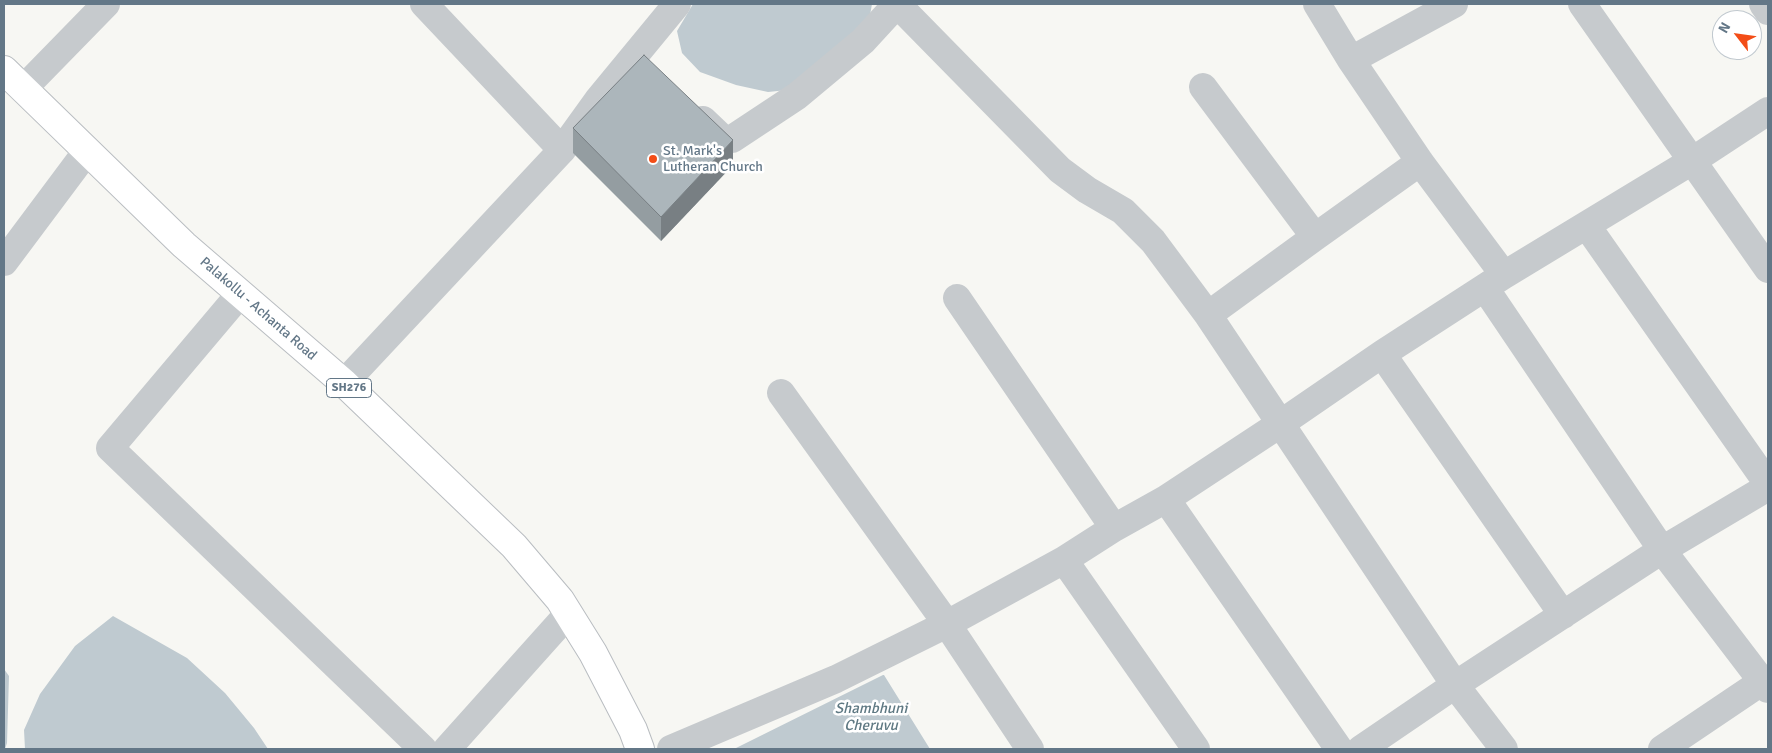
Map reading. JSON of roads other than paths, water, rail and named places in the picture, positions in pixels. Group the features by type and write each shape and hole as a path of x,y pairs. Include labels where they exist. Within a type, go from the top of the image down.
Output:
{"main road":[{"name":"Palakollu - Achanta Road","path":"4,70 184,245 344,384 514,546 560,600 593,653 633,730 640,749"}],"street":[{"path":"23,89 106,4"},
{"path":"424,4 562,150"},
{"path":"344,384 562,150 598,100 677,4"},
{"path":"684,101 718,136 724,140 732,139 797,96 863,41 897,4 1060,170 1087,190 1123,211 1153,241 1208,315 1455,685 1504,749"},
{"path":"1317,4 1351,60 1420,162 1662,550 1766,685 1662,749"},
{"path":"1351,60 1454,4"},
{"path":"1582,4 1768,269"},
{"path":"1763,4 1768,11"},
{"path":"637,53 657,74"},
{"path":"1202,87 1315,237"},
{"path":"671,749 836,679 948,624 1064,560 1166,498 1494,282 1692,161 1768,111"},
{"path":"4,262 87,152"},
{"path":"1208,315 1420,162"},
{"path":"1361,749 1455,685 1662,550 1768,486 1587,226"},
{"path":"240,294 110,448 423,749"},
{"path":"957,298 1114,528"},
{"path":"1382,354 1563,615"},
{"path":"781,393 948,624 1030,749"},
{"path":"1166,498 1340,749"},
{"path":"1064,560 1196,749"},
{"path":"447,749 568,614"}],"water":[{"path":"693,4 872,4 869,21 797,89 768,92 736,85 700,72 682,53 677,31"},
{"path":"113,616 187,658 225,693 254,728 268,749 25,749 24,730 40,694 75,646"},
{"path":"4,669 9,676 7,743 5,749 4,749"},
{"name":"Shambhuni Cheruvu","path":"883,675 930,749 734,749"}],"place":[{"name":"St. Mark's Lutheran Church","path":"653,159"}]}
